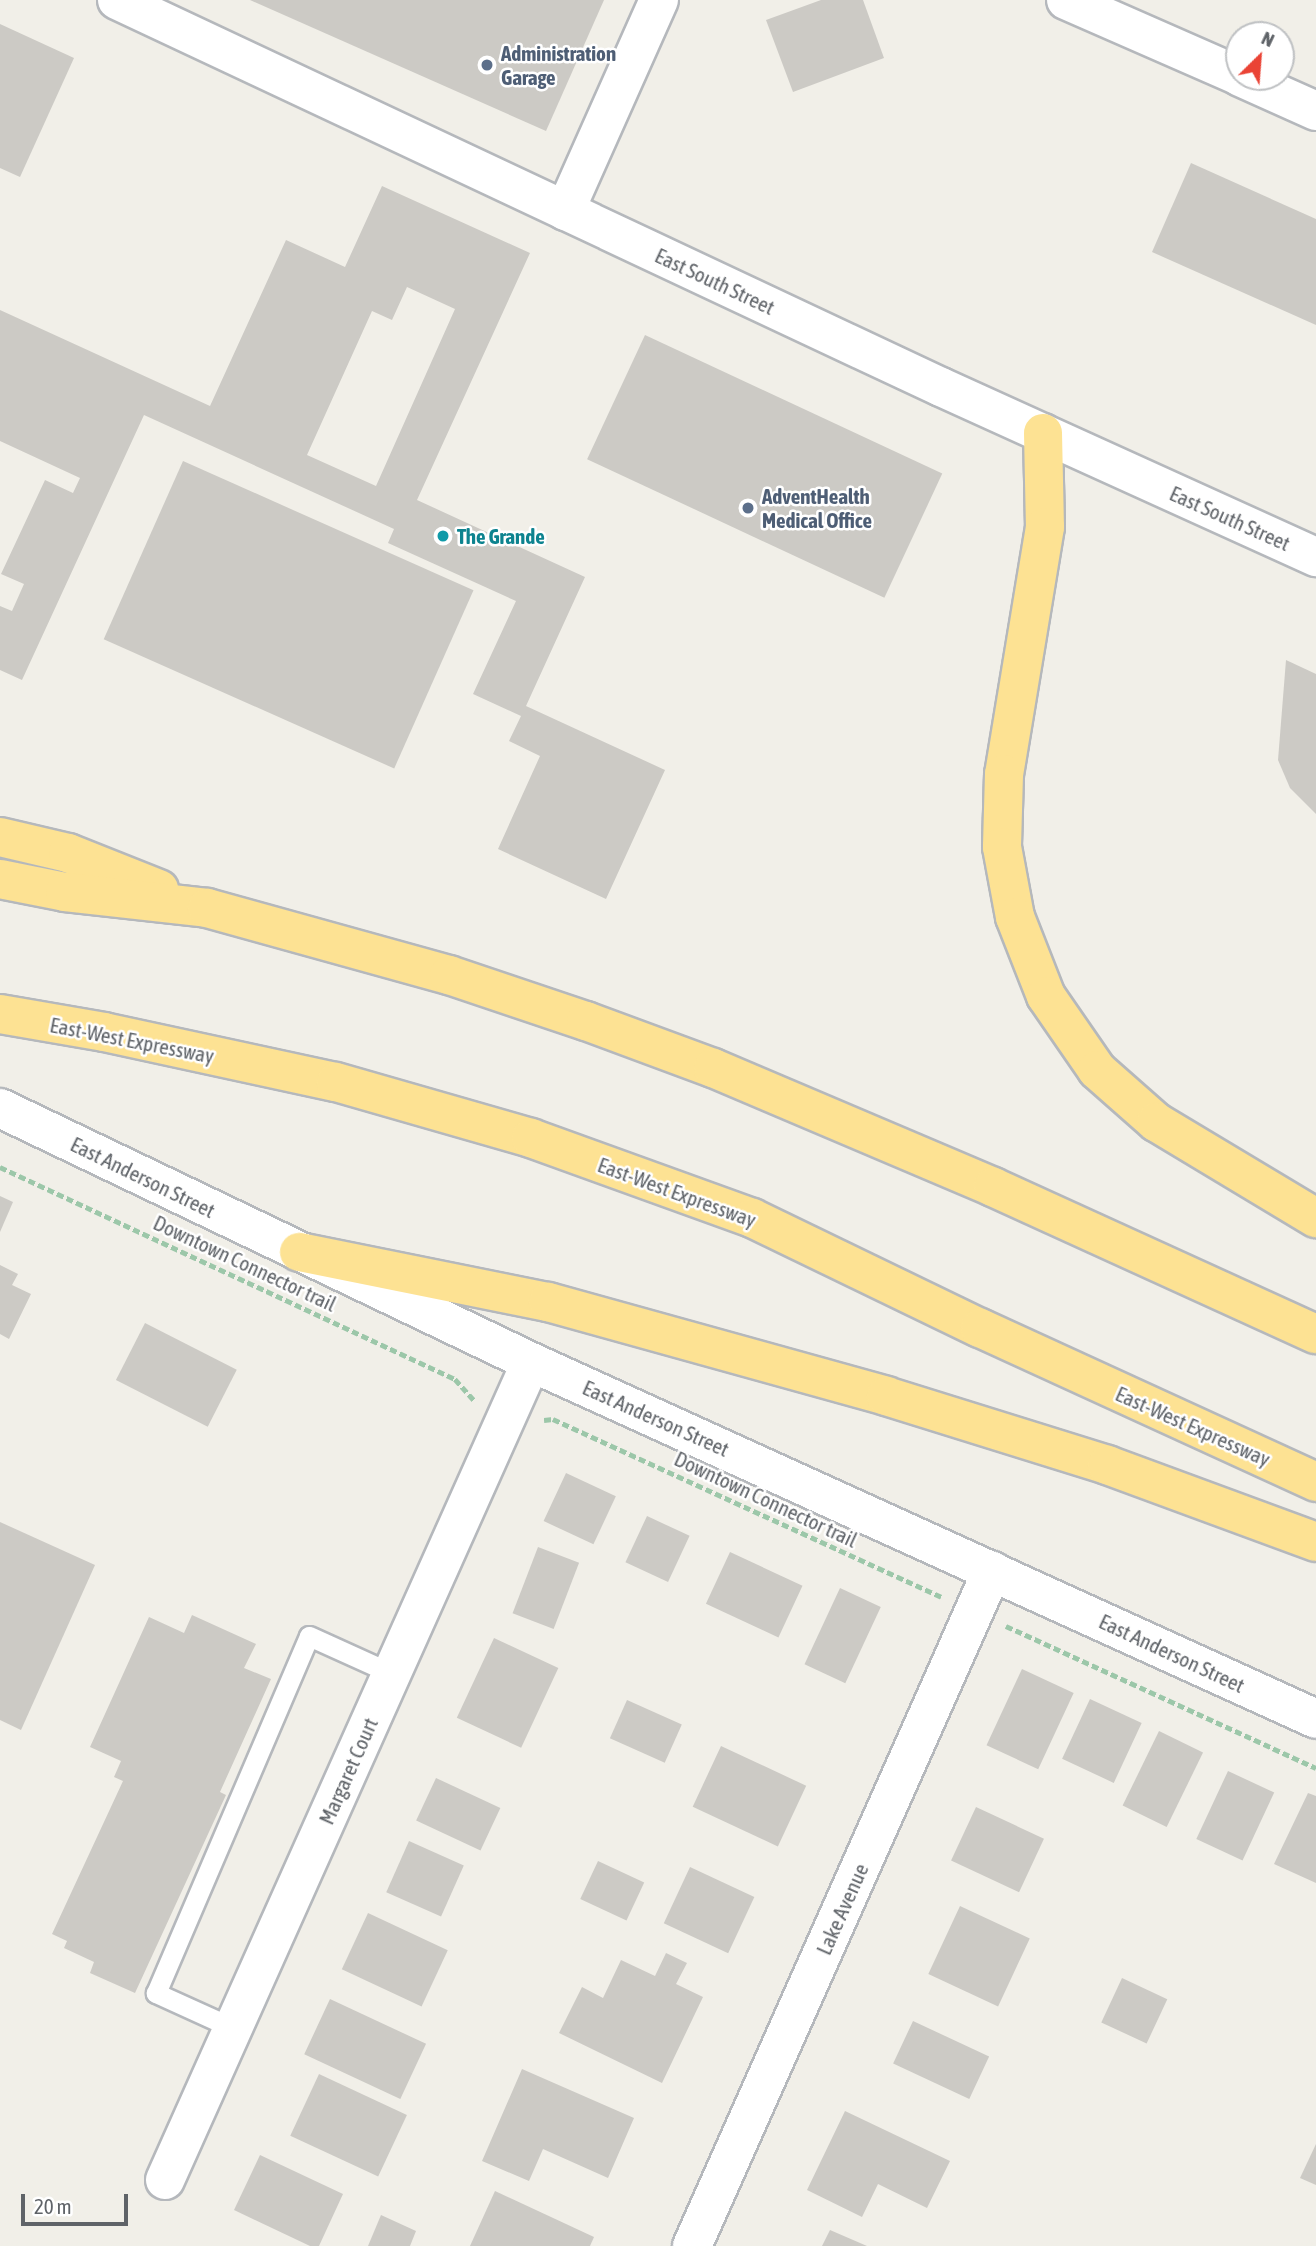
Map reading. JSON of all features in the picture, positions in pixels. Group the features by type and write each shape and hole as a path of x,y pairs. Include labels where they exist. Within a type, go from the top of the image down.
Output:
{"highway":[{"path":"1042,433 1045,527 1004,775 1002,847 1015,918 1046,996 1097,1070 1156,1122 1316,1218"},
{"path":"0,837 68,853 207,908 449,975 713,1068 993,1186 1316,1334"},
{"path":"0,879 65,892 207,908"},
{"name":"East-West Expressway","path":"0,1014 103,1032 336,1082 518,1134 752,1218 980,1328 1316,1482"},
{"path":"299,1252 548,1302 886,1396 1107,1465 1316,1542"}],"main road":[{"name":"East South Street","path":"117,0 1042,433 1316,557"},
{"path":"152,0 365,99 413,139"},
{"path":"565,211 659,0"},
{"path":"1066,0 1225,70"},
{"path":"1271,91 1316,111"},
{"name":"East Anderson Street","path":"0,1108 531,1362 1316,1719"},
{"name":"Margaret Court","path":"165,2180 531,1362"},
{"name":"Lake Avenue","path":"692,2246 992,1571"}],"lane":[{"path":"233,2028 156,1993 309,1636 391,1673"}],"path":[{"name":"Downtown Connector trail","path":"0,1167 455,1379 469,1398"},
{"name":"Downtown Connector trail","path":"539,1421 552,1419 953,1602"},
{"path":"1002,1624 1316,1768"}],"building":[{"name":"Administration Garage","path":"250,0 604,0 546,131"},
{"path":"821,0 863,0 884,58 793,92 766,20"},
{"path":"0,24 74,58 20,177 0,168"},
{"path":"1191,163 1316,219 1316,325 1152,252"},
{"name":"The Grande","path":"382,186 530,253 417,500 585,577 526,706 665,770 606,899 498,849 540,756 509,741 521,716 473,694 516,601 388,543 394,529 144,415 22,680 0,670 0,606 12,611 24,584 1,574 45,480 73,493 80,478 0,441 0,310 210,406 286,240 345,267","holes":["407,287 455,309 376,486 307,455 372,311 392,320"]},
{"path":"645,335 942,474 884,598 587,459"},
{"path":"183,461 474,590 394,768 104,639"},
{"path":"1286,660 1316,674 1316,814 1290,788 1278,760"},
{"path":"0,1196 13,1202 0,1232"},
{"path":"0,1265 18,1274 12,1285 31,1294 9,1339 0,1334"},
{"path":"145,1323 237,1370 208,1427 116,1380"},
{"path":"566,1473 616,1496 593,1544 544,1521"},
{"path":"647,1516 690,1536 668,1582 625,1562"},
{"path":"0,1522 95,1565 21,1730 0,1720"},
{"path":"538,1547 579,1563 554,1629 513,1613"},
{"path":"730,1552 803,1586 778,1637 706,1604"},
{"path":"840,1588 881,1607 845,1683 805,1664"},
{"path":"192,1615 256,1644 244,1668 271,1679 220,1792 226,1795 135,1993 90,1973 94,1962 64,1948 67,1941 52,1934 123,1781 114,1777 121,1761 90,1747 149,1617 184,1633"},
{"path":"494,1638 558,1668 521,1748 457,1718"},
{"path":"1022,1669 1074,1693 1038,1769 987,1745"},
{"path":"1090,1699 1142,1723 1114,1783 1062,1759"},
{"path":"627,1700 682,1724 665,1763 610,1738"},
{"path":"1159,1731 1203,1752 1167,1827 1123,1806"},
{"path":"721,1746 806,1786 778,1846 693,1807"},
{"path":"1228,1771 1274,1793 1243,1861 1196,1839"},
{"path":"436,1778 500,1808 480,1851 416,1821"},
{"path":"1308,1793 1316,1796 1316,1883 1274,1864"},
{"path":"976,1807 1044,1839 1019,1892 951,1860"},
{"path":"409,1841 464,1865 441,1917 386,1892"},
{"path":"598,1861 644,1883 626,1921 580,1899"},
{"path":"690,1867 754,1897 728,1953 664,1923"},
{"path":"960,1906 1030,1939 998,2007 928,1974"},
{"path":"368,1913 448,1950 422,2006 342,1969"},
{"path":"666,1953 687,1963 676,1984 703,1997 662,2083 559,2033 582,1987 603,1998 621,1960 655,1976"},
{"path":"1122,1978 1167,1999 1147,2044 1101,2022"},
{"path":"330,1999 426,2044 400,2099 304,2054"},
{"path":"913,2021 989,2056 969,2099 893,2064"},
{"path":"522,2069 634,2118 608,2178 543,2149 529,2181 482,2161"},
{"path":"319,2074 407,2115 378,2177 290,2136"},
{"path":"845,2111 950,2161 927,2208 878,2184 862,2217 807,2190"},
{"path":"1316,2144 1316,2185 1300,2178"},
{"path":"260,2155 343,2194 319,2246 310,2246 234,2210"},
{"path":"495,2191 594,2237 590,2246 470,2246"},
{"path":"381,2215 416,2231 410,2246 368,2246"},
{"path":"830,2230 867,2246 822,2246"}],"place":[{"name":"Administration Garage","path":"487,65"},
{"name":"AdventHealth Medical Office","path":"748,508"},
{"name":"The Grande","path":"443,536"}]}
